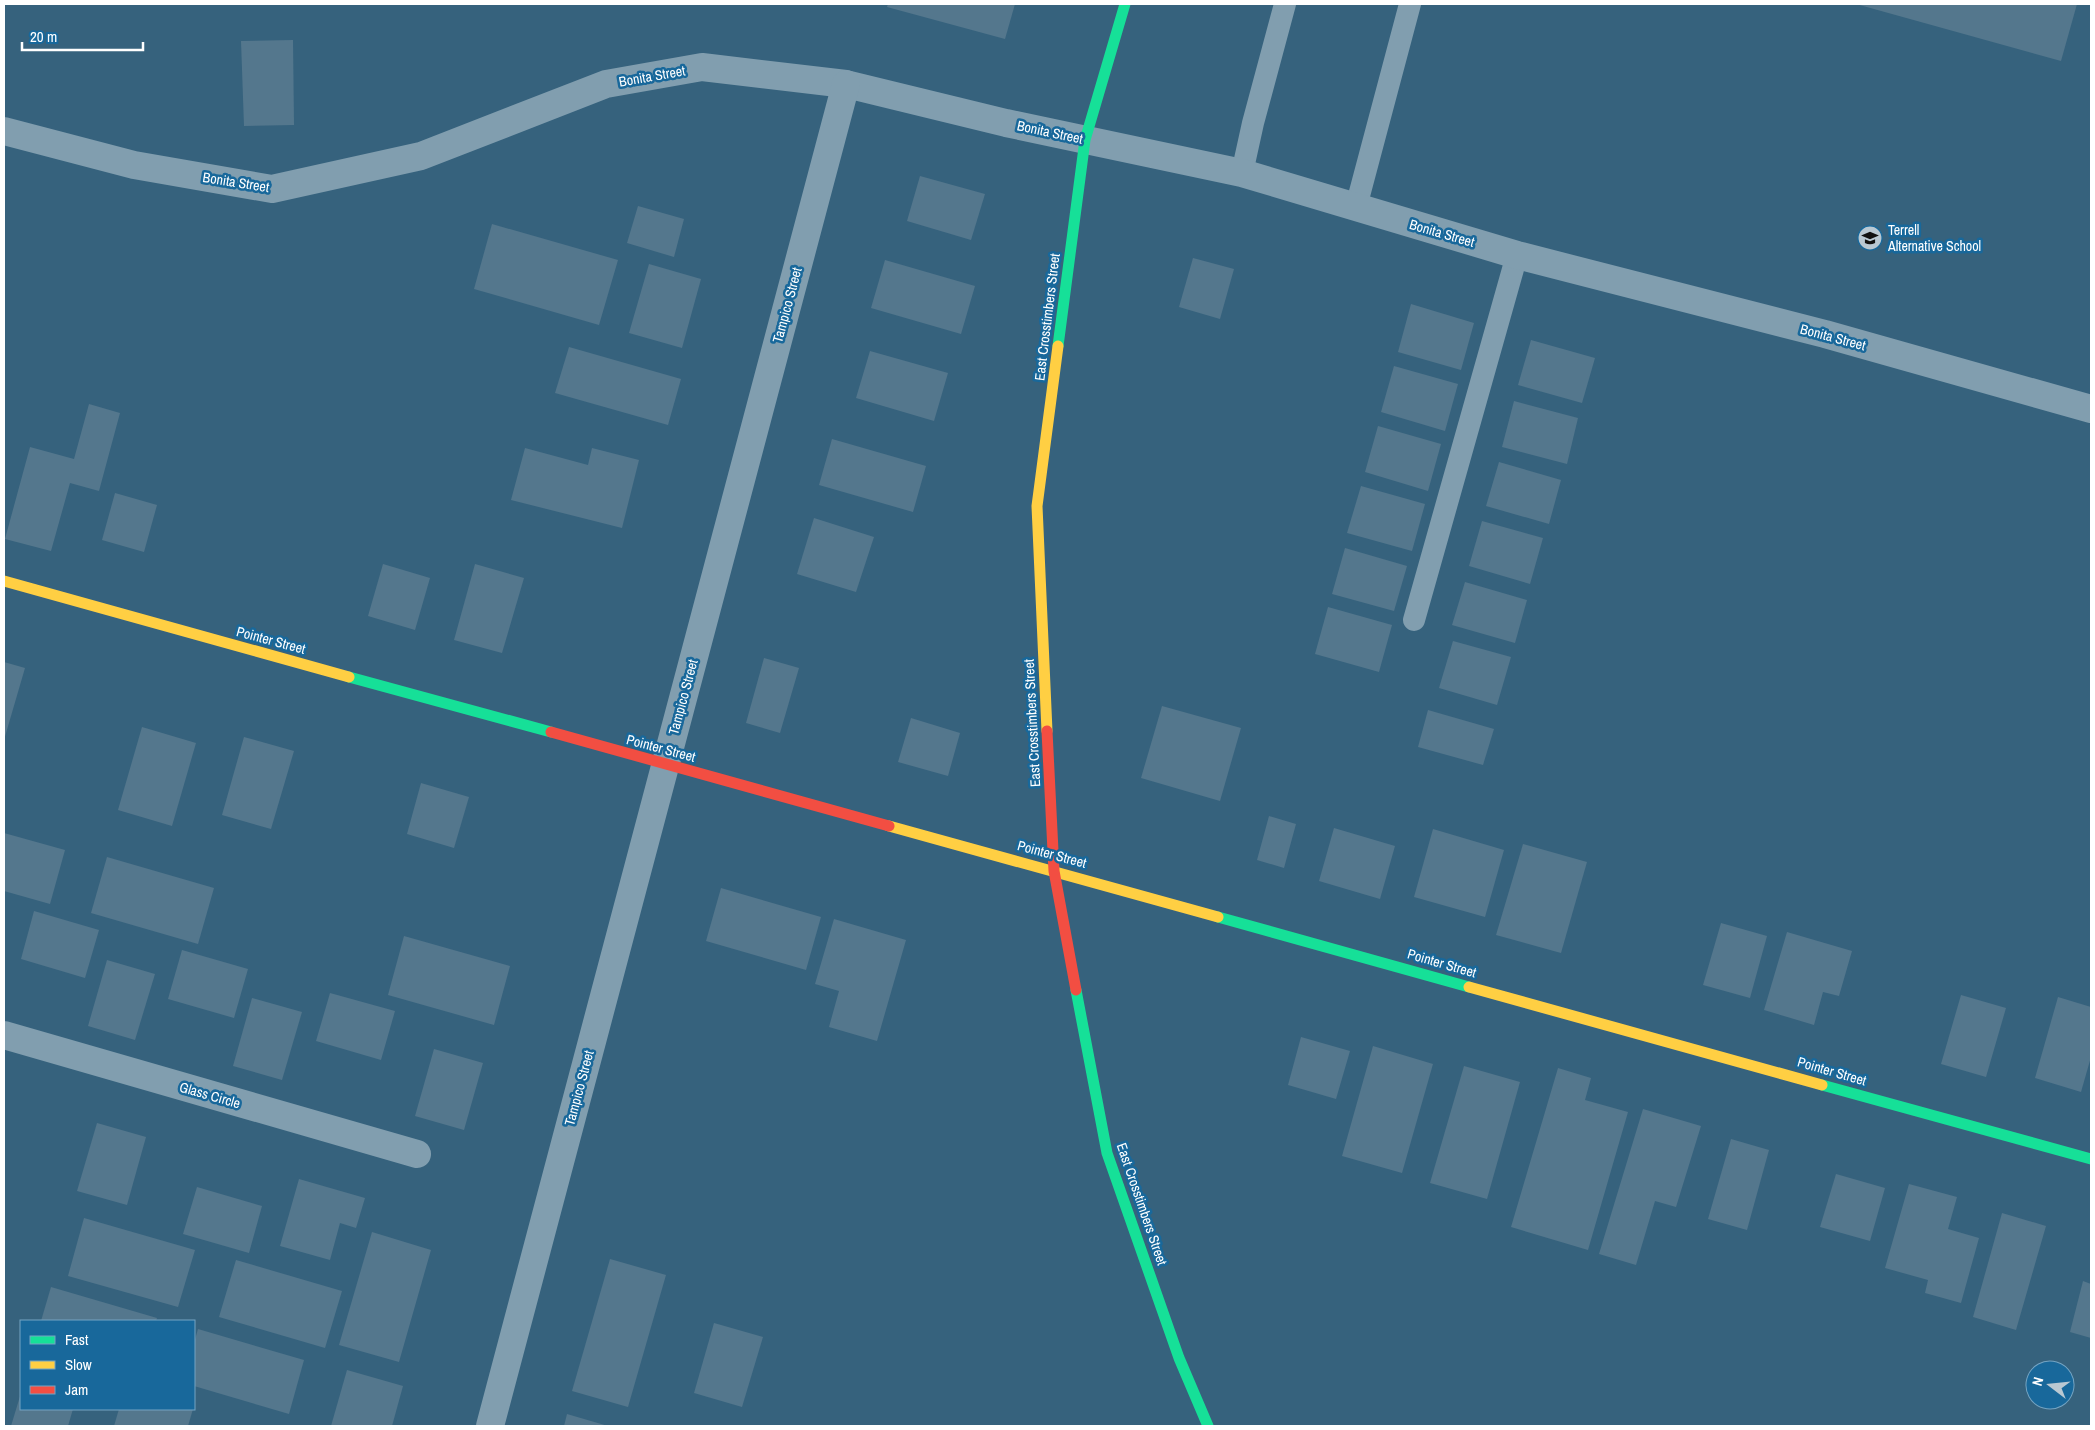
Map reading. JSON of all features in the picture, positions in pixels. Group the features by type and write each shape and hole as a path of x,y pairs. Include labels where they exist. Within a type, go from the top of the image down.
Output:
{"street":[{"name":"East Crosstimbers Street","path":"1125,4 1085,140 1037,506 1054,871 1107,1153 1180,1358 1208,1426"},
{"name":"Bonita Street","path":"4,131 134,165 272,190 421,156 606,84 702,67 846,84 1006,123 1242,174 1517,255 1825,334 2091,409"},
{"name":"Tampico Street","path":"490,1426 664,764 846,84"},
{"name":"Pointer Street","path":"4,582 2091,1159"},
{"name":"Glass Circle","path":"4,1035 417,1154"}],"lane":[{"path":"1242,174 1253,123 1285,4"},
{"path":"1356,207 1410,4"},
{"path":"1414,620 1517,255"}],"building":[{"path":"888,4 1015,4 1005,39 887,7"},
{"path":"1856,4 2077,4 2061,61"},
{"path":"293,40 294,125 244,126 241,41"},
{"path":"920,176 985,194 971,240 907,221"},
{"path":"638,206 684,219 674,257 627,243"},
{"path":"492,224 618,260 599,325 474,289"},
{"path":"1193,258 1234,269 1220,319 1179,307"},
{"path":"885,260 975,286 961,334 871,308"},
{"path":"649,264 701,279 682,348 629,333"},
{"path":"1411,304 1474,323 1461,370 1398,352"},
{"path":"1531,340 1595,358 1582,403 1518,385"},
{"path":"569,347 681,379 668,425 555,393"},
{"path":"870,351 948,373 934,421 856,398"},
{"path":"1394,366 1458,384 1445,431 1381,412"},
{"path":"1514,401 1578,418 1567,464 1502,447"},
{"path":"89,404 120,413 99,491 70,483 51,551 5,539 30,447 74,459"},
{"path":"1378,426 1441,444 1428,491 1365,472"},
{"path":"832,439 926,466 913,512 819,485"},
{"path":"525,448 588,465 592,448 639,460 622,528 511,500"},
{"path":"1499,462 1561,480 1549,524 1486,506"},
{"path":"1361,486 1425,504 1412,551 1347,533"},
{"path":"115,493 157,505 144,552 102,540"},
{"path":"814,518 874,537 856,592 797,574"},
{"path":"1482,521 1543,538 1530,584 1469,566"},
{"path":"1345,548 1407,566 1394,611 1332,594"},
{"path":"383,564 430,578 415,630 368,616"},
{"path":"475,564 524,578 502,653 454,640"},
{"path":"1465,582 1527,600 1515,643 1452,625"},
{"path":"1328,607 1392,625 1379,672 1315,654"},
{"path":"1453,641 1511,657 1497,705 1439,688"},
{"path":"764,658 799,668 780,733 746,723"},
{"path":"4,662 25,668 4,740"},
{"path":"1162,706 1241,728 1220,801 1141,778"},
{"path":"1428,710 1494,729 1483,765 1418,747"},
{"path":"911,718 960,733 948,776 898,762"},
{"path":"142,727 196,743 172,826 118,810"},
{"path":"244,737 294,751 271,829 222,815"},
{"path":"421,783 469,797 454,848 407,834"},
{"path":"1269,816 1296,824 1284,868 1257,860"},
{"path":"1334,828 1395,846 1380,899 1319,881"},
{"path":"1433,829 1504,850 1485,917 1414,897"},
{"path":"4,833 65,850 50,904 4,891"},
{"path":"1523,844 1587,862 1561,953 1496,935"},
{"path":"107,857 214,888 198,944 91,913"},
{"path":"721,888 821,917 806,970 706,941"},
{"path":"34,911 99,930 85,978 21,959"},
{"path":"834,919 906,940 877,1041 829,1027 839,991 815,984"},
{"path":"1721,923 1767,936 1750,998 1703,985"},
{"path":"1787,932 1852,951 1839,996 1823,992 1814,1025 1764,1010"},
{"path":"404,936 510,966 494,1025 388,995"},
{"path":"182,950 248,969 234,1018 168,999"},
{"path":"107,960 155,974 135,1040 88,1026"},
{"path":"330,993 395,1011 381,1060 316,1041"},
{"path":"1961,995 2006,1008 1986,1077 1941,1064"},
{"path":"2058,997 2091,1007 2091,1057 2081,1092 2035,1078"},
{"path":"252,998 302,1012 282,1080 233,1066"},
{"path":"1301,1037 1350,1051 1336,1099 1288,1085"},
{"path":"1373,1046 1433,1064 1402,1173 1342,1156"},
{"path":"434,1049 483,1063 464,1130 415,1116"},
{"path":"1464,1066 1520,1082 1487,1199 1430,1183"},
{"path":"1558,1068 1591,1078 1585,1100 1628,1112 1588,1250 1511,1227"},
{"path":"1643,1109 1701,1126 1676,1207 1655,1201 1636,1265 1599,1254"},
{"path":"97,1123 146,1137 127,1205 77,1191"},
{"path":"1731,1139 1769,1150 1747,1230 1708,1219"},
{"path":"1836,1174 1885,1188 1870,1241 1820,1227"},
{"path":"299,1179 365,1198 356,1228 340,1223 330,1260 280,1246"},
{"path":"1909,1184 1957,1197 1948,1229 1979,1238 1961,1303 1925,1293 1928,1280 1885,1268"},
{"path":"197,1187 262,1206 249,1253 183,1234"},
{"path":"2002,1213 2046,1226 2016,1330 1973,1317"},
{"path":"84,1218 195,1250 178,1307 68,1276"},
{"path":"372,1232 431,1250 399,1362 339,1345"},
{"path":"610,1259 666,1275 628,1407 572,1391"},
{"path":"236,1260 342,1291 325,1348 219,1317"},
{"path":"2083,1281 2091,1284 2091,1338 2070,1332"},
{"path":"51,1287 157,1318 156,1320 41,1320"},
{"path":"714,1323 763,1337 742,1407 694,1393"},
{"path":"198,1329 304,1360 289,1414 195,1386 195,1340"},
{"path":"347,1370 403,1386 392,1426 331,1426"},
{"path":"20,1396 20,1410 73,1410 68,1426 11,1426"},
{"path":"119,1410 193,1410 188,1426 114,1426"},
{"path":"567,1414 608,1426 564,1426"}],"traffic: fast":[{"path":"1058,346 1085,140 1125,4"},
{"path":"349,677 551,732"},
{"path":"1218,917 1469,987"},
{"path":"1076,990 1107,1153 1179,1358 1208,1426"},
{"path":"1822,1085 2091,1159"}],"traffic: slow":[{"path":"1047,731 1037,506 1058,346"},
{"path":"4,581 349,677"},
{"path":"889,826 1218,917"},
{"path":"1469,987 1822,1085"}],"traffic: jam":[{"path":"1047,731 1054,871 1076,990"},
{"path":"551,732 889,826"}],"place":[{"name":"Terrell Alternative School","path":"1870,238"}]}
